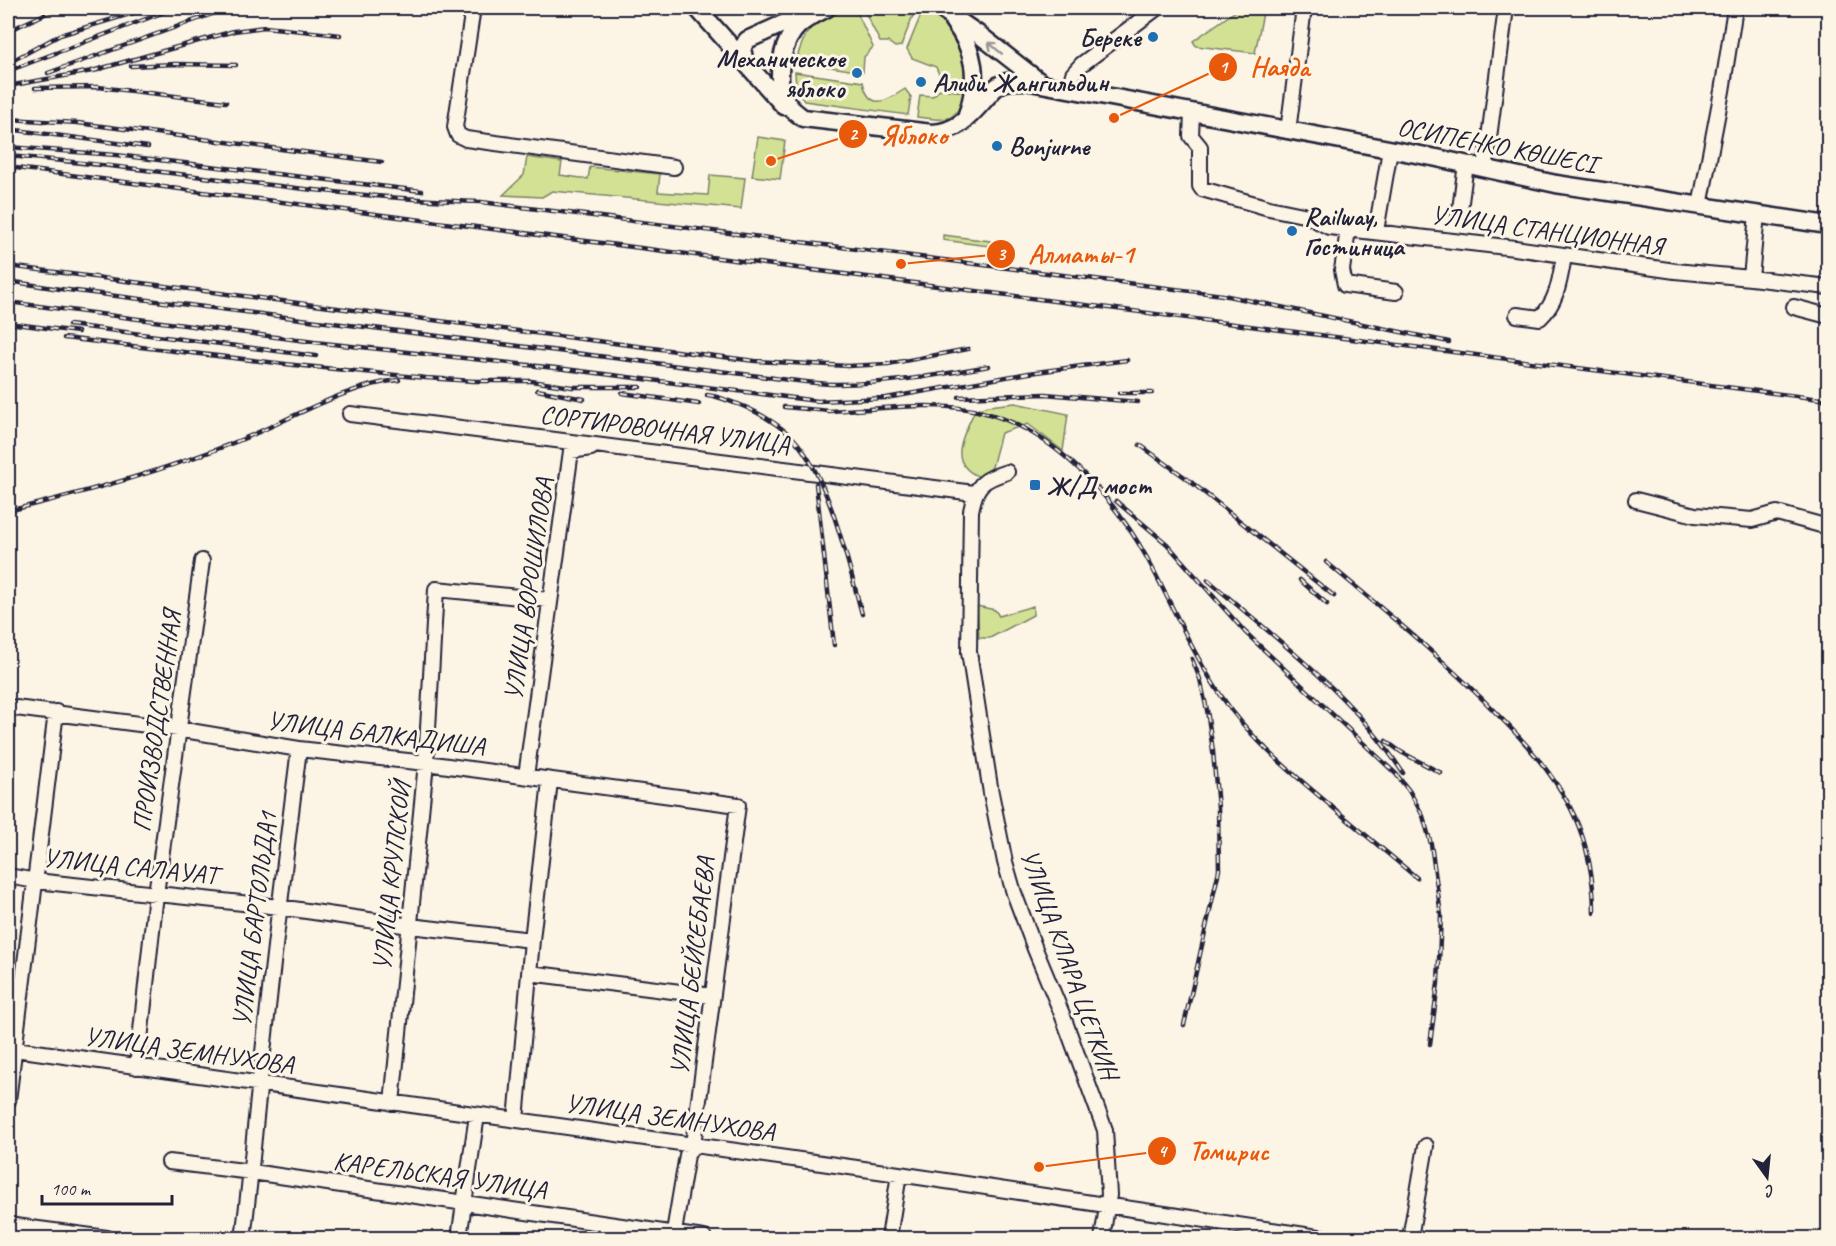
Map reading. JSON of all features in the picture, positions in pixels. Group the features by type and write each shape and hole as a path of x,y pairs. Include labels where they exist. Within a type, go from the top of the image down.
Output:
{"main road":[{"path":"697,8 787,109 803,118 932,133 953,130 965,121 992,90 1002,83 1016,81 1042,83"},
{"path":"712,25 721,32 746,36 819,8"},
{"path":"803,118 794,111 783,96 780,74 783,55 798,26 827,8"},
{"path":"940,8 954,22 972,55 975,91 965,121"},
{"path":"940,8 1042,83"},
{"path":"745,62 742,55 747,40 767,29"},
{"name":"ОСИПЕНКО КӨШЕСІ","path":"1042,83 1158,107 1466,164 1556,184 1828,225"}],"street":[{"path":"473,8 455,127 458,135 466,139 674,167"},
{"path":"1069,89 1073,75 1082,64 1157,8"},
{"path":"1288,131 1304,8"},
{"path":"1485,168 1506,8"},
{"path":"1700,206 1735,8"},
{"name":"УЛИЦА СТАНЦИОННАЯ","path":"1192,113 1191,136 1199,144 1201,153 1200,186 1210,192 1308,216 1329,227 1376,231 1675,271 1828,286"},
{"path":"1376,231 1390,150"},
{"path":"1459,217 1466,164"},
{"path":"1751,278 1757,214"},
{"path":"1348,230 1342,270 1345,285 1396,292"},
{"path":"1517,315 1540,318 1545,314 1556,294 1564,256"},
{"path":"1794,307 1828,316"},
{"name":"СОРТИРОВОЧНАЯ УЛИЦА","path":"350,414 974,494"},
{"name":"УЛИЦА ВОРОШИЛОВА","path":"526,776 571,451 613,446"},
{"path":"974,494 981,483 1007,472"},
{"name":"УЛИЦА КЛАРА ЦЕТКИН","path":"974,494 971,511 969,652 990,793 1014,893 1105,1130 1109,1206 1102,1239"},
{"path":"1636,500 1695,515 1752,520 1777,513 1828,527"},
{"name":"ПРОИЗВОДСТВЕННАЯ","path":"137,1067 156,894 202,561"},
{"name":"УЛИЦА КРУПСКОЙ","path":"392,1103 426,763 436,589 550,600"},
{"name":"УЛИЦА БАЛКАДИША","path":"8,707 178,729 299,749 426,763 738,805"},
{"path":"8,1101 11,1049 36,881 56,712"},
{"name":"УЛИЦА БАРТОЛЬДА1","path":"243,1239 279,907 299,749"},
{"path":"516,1120 532,940 550,781"},
{"name":"УЛИЦА БЕЙСЕБАЕВА","path":"674,1236 687,1155 693,1145 738,805"},
{"name":"УЛИЦА САЛАУАТ","path":"8,876 279,907 410,926 532,940"},
{"path":"529,973 712,996"},
{"name":"УЛИЦА ЗЕМНУХОВА","path":"11,1049 899,1174 1316,1238"},
{"path":"459,1239 477,1115"},
{"path":"1410,1239 1426,1146"},
{"name":"КАРЕЛЬСКАЯ УЛИЦА","path":"169,1162 252,1172 704,1239"},
{"path":"889,1239 899,1174"},
{"path":"8,1225 107,1239"}],"green space":[{"path":"842,8 855,8 873,47 864,57 863,72 796,62 802,42 811,28 823,18"},
{"path":"863,8 916,8 901,46 895,47 888,42 880,42"},
{"path":"1240,8 1264,8 1255,53 1196,46 1193,41"},
{"path":"923,10 936,17 958,39 965,56 966,82 941,79 936,67 912,58 907,49"},
{"path":"795,72 863,82 866,91 874,101 885,100 905,89 911,97 908,115 804,101 796,89"},
{"path":"940,89 964,92 954,115 943,119 917,117 920,95 933,96"},
{"path":"758,137 785,141 780,179 752,176"},
{"path":"527,157 562,162 560,175 588,179 590,167 660,174 658,192 708,195 710,175 745,178 741,209 552,191 542,197 503,195 524,175"},
{"path":"943,235 990,241 989,246 943,240"},
{"path":"1015,403 1068,414 1063,451 1028,424 1001,433 992,467 982,478 971,472 960,457 966,430 975,410"},
{"path":"977,606 995,610 999,616 1033,606 1033,615 990,638 979,638"}],"railway":[{"path":"8,31 58,8"},
{"path":"8,63 60,35 150,8"},
{"path":"8,71 175,8"},
{"path":"48,73 229,8"},
{"path":"92,71 234,31 265,27 340,35"},
{"path":"131,66 236,65"},
{"path":"8,86 98,70"},
{"path":"35,88 98,87 226,102"},
{"path":"8,119 78,123 382,162"},
{"path":"8,129 148,147"},
{"path":"8,147 116,155 422,191"},
{"path":"8,156 362,195 481,202 1223,295 1449,342"},
{"path":"8,167 1828,400"},
{"path":"8,266 755,361 848,366 888,364 968,349"},
{"path":"8,281 811,383 856,384 894,381 989,366"},
{"path":"8,302 314,342 565,369 817,401 886,398 1029,373 1127,360"},
{"path":"8,323 78,332"},
{"path":"69,325 316,356"},
{"path":"64,338 426,378 531,381 572,387 640,387"},
{"path":"8,511 182,462 257,433 338,396 379,383 399,380"},
{"path":"537,390 584,399"},
{"path":"622,393 699,404"},
{"path":"1119,393 1152,393"},
{"path":"959,397 1045,394 1138,402"},
{"path":"707,395 738,404 767,418 793,438 806,454 817,474 836,521 862,614"},
{"path":"856,410 934,406 982,412 1033,433 1056,449 1078,468 1117,511 1147,558 1201,663 1222,697 1244,726 1296,776 1417,878"},
{"path":"784,407 830,411 862,409"},
{"path":"1140,445 1186,478 1334,596"},
{"path":"816,484 834,645"},
{"path":"1116,501 1167,544 1245,632 1396,774 1410,792 1423,816 1431,844 1441,915 1438,983 1430,1044"},
{"path":"1326,562 1458,676 1511,728 1542,763 1567,801 1579,827 1589,863 1594,913"},
{"path":"1208,580 1338,693 1383,745 1403,773"},
{"path":"1300,580 1327,604"},
{"path":"1184,1025 1219,870 1218,808 1213,751 1200,679 1192,659"},
{"path":"1386,741 1401,752 1441,773"}],"place":[{"name":"Береке","path":"1153,37"},
{"name":"Механическое яблоко","path":"857,73"},
{"name":"Алиби Жангильдин","path":"921,82"},
{"name":"Наяда","path":"1114,118"},
{"name":"Bonjurne","path":"997,146"},
{"name":"Яблоко","path":"771,161"},
{"name":"Railway, Гостиница","path":"1292,231"},
{"name":"Алматы-1","path":"901,264"},
{"name":"Ж/Д мост","path":"1035,485"},
{"name":"Томирис","path":"1039,1167"}]}
